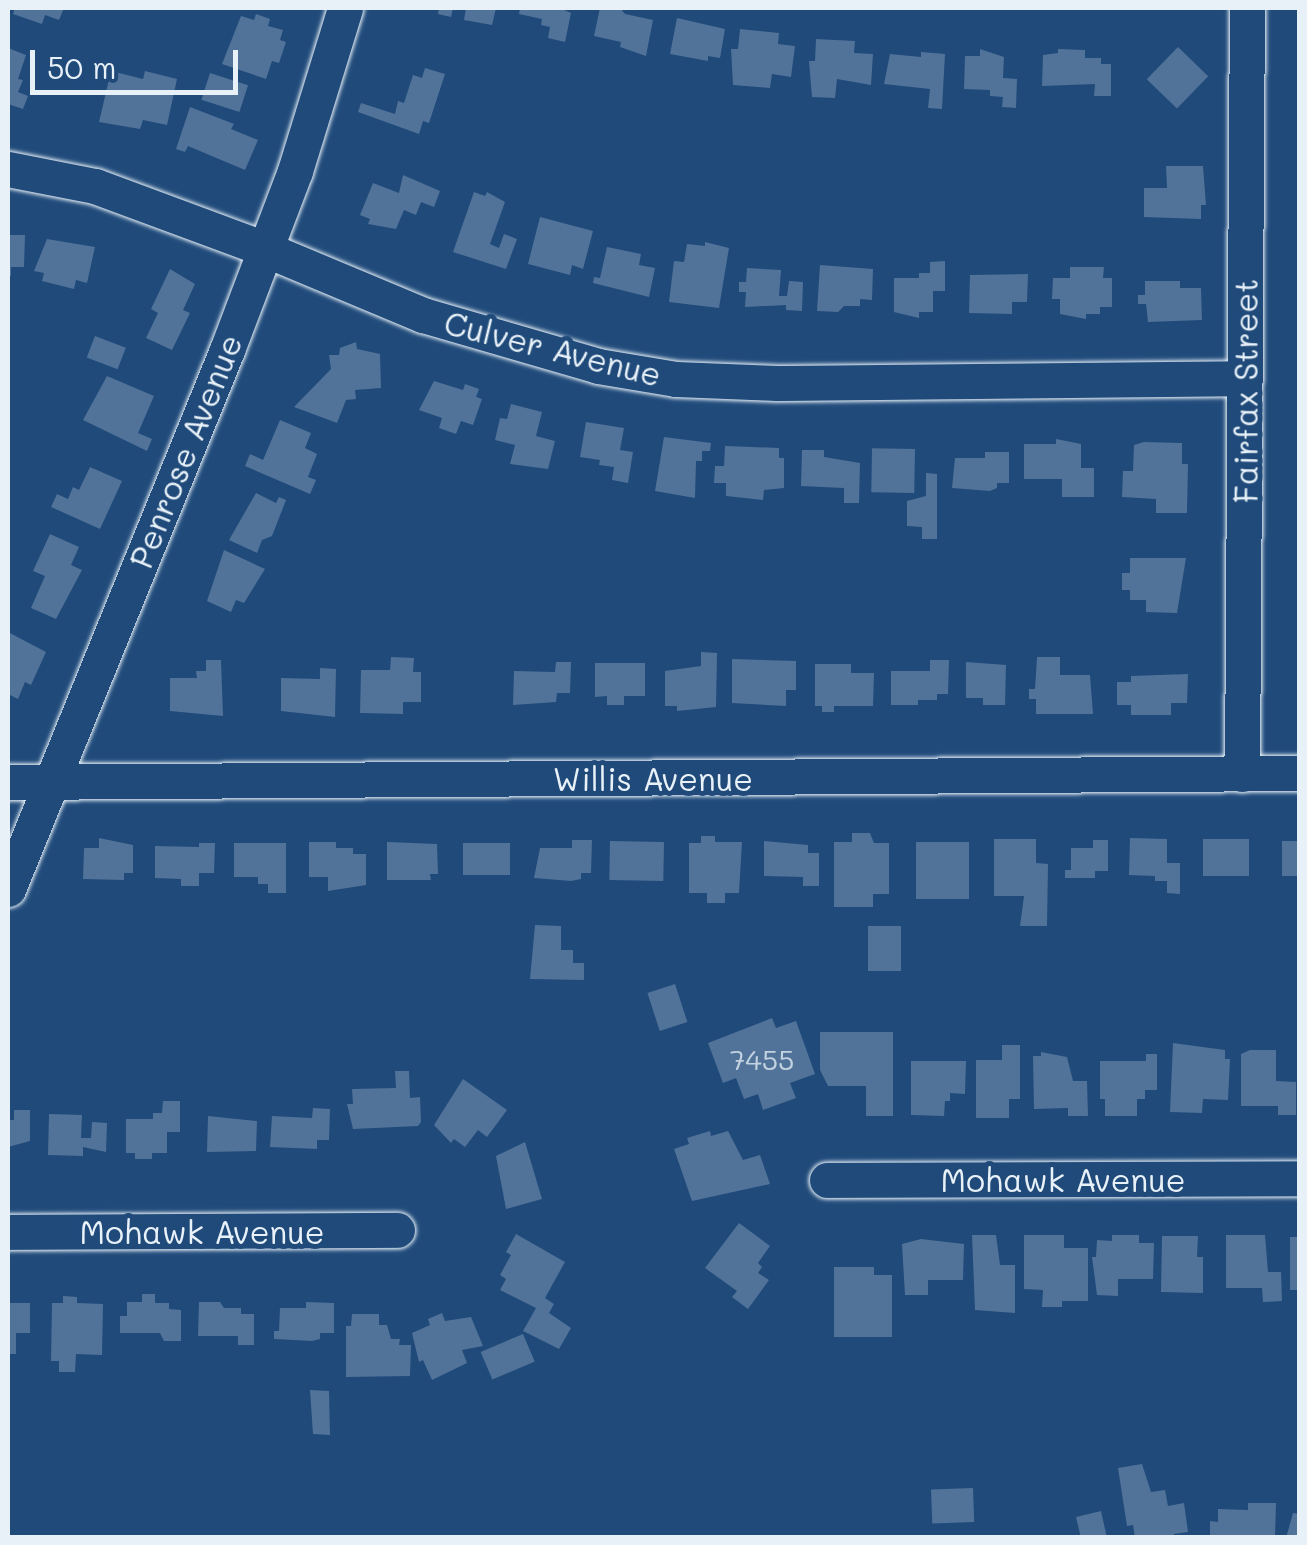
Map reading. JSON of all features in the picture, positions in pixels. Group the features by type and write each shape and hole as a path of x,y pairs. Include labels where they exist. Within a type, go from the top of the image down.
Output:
{"street":[{"name":"Penrose Avenue","path":"8,889 266,249 295,171 344,8"},
{"name":"Fairfax Street","path":"1242,774 1248,8"},
{"name":"Culver Avenue","path":"8,169 95,186 266,249 423,315 598,366 676,379 966,383 1245,378"},
{"name":"Willis Avenue","path":"8,782 1300,774"},
{"name":"Mohawk Avenue","path":"827,1180 1300,1178"},
{"name":"Mohawk Avenue","path":"8,1232 398,1230"}],"building":[{"path":"15,8 64,8 59,20 45,15 42,24 13,14"},
{"path":"439,8 453,8 451,17 438,14"},
{"path":"466,8 496,8 492,25 464,20"},
{"path":"520,8 560,8 571,13 565,42 548,38 550,27 541,25 542,19 519,14"},
{"path":"600,8 620,8 625,14 653,20 646,56 620,47 621,42 594,36"},
{"path":"256,14 270,19 268,26 283,30 280,40 286,42 279,63 272,61 266,79 222,64 241,16 254,20"},
{"path":"677,18 725,29 720,58 708,56 708,61 670,54"},
{"path":"740,29 779,33 778,44 795,46 791,77 772,74 770,88 733,85 731,49 738,49"},
{"path":"816,39 855,41 854,53 873,54 871,85 837,79 835,98 812,97 809,61 815,61"},
{"path":"1178,47 1208,76 1177,109 1147,79"},
{"path":"8,48 26,55 18,79 23,80 18,92 28,96 23,109 8,104"},
{"path":"980,49 1004,57 1003,78 1017,79 1016,108 1002,107 1003,97 990,96 990,90 964,89 965,56 980,56"},
{"path":"1058,49 1085,50 1085,58 1101,58 1101,64 1111,64 1111,96 1094,96 1095,84 1042,86 1043,55 1058,53"},
{"path":"921,52 945,54 942,109 928,108 930,89 884,84 890,54 921,57"},
{"path":"425,68 445,74 429,123 423,121 419,134 358,112 361,103 395,114 398,101 404,103 413,75 422,78"},
{"path":"111,71 143,79 145,71 177,79 167,125 143,120 140,129 99,122"},
{"path":"210,73 248,85 239,112 201,100"},
{"path":"190,107 234,124 231,129 258,140 245,170 188,146 185,152 176,149"},
{"path":"1166,166 1203,166 1206,205 1201,205 1201,219 1144,217 1144,188 1167,188"},
{"path":"403,175 440,191 434,207 421,202 416,215 404,210 396,229 368,224 370,219 360,215 373,183 399,193"},
{"path":"474,192 485,196 487,192 505,202 490,244 499,248 504,234 517,239 506,269 453,252"},
{"path":"540,217 593,231 583,269 572,265 570,275 528,264"},
{"path":"8,235 25,235 24,267 11,267 11,276 8,275"},
{"path":"47,239 95,247 87,283 76,280 74,289 42,281 44,273 34,271"},
{"path":"705,242 729,248 719,308 669,302 674,261 684,262 687,244 705,246"},
{"path":"607,247 641,254 639,265 655,268 649,297 593,283 594,277 600,278"},
{"path":"945,261 945,291 933,291 933,312 919,312 919,318 894,312 894,278 919,278 919,273 930,273 930,262"},
{"path":"820,265 873,269 872,300 860,299 860,306 844,306 838,312 817,311"},
{"path":"1070,267 1104,267 1103,278 1112,278 1112,307 1100,307 1100,314 1086,314 1086,319 1060,314 1060,299 1052,299 1053,278 1070,278"},
{"path":"747,268 781,270 779,296 787,296 789,281 803,282 802,311 786,310 786,305 745,307 746,292 739,292 739,282 746,282"},
{"path":"170,269 195,284 183,310 190,313 172,350 146,338 158,313 151,309"},
{"path":"1028,274 1027,302 1012,302 1012,314 969,313 970,275"},
{"path":"1145,281 1180,281 1180,288 1201,288 1202,320 1148,322 1146,304 1138,304 1138,295 1145,295"},
{"path":"95,336 126,348 118,369 87,357"},
{"path":"356,342 357,349 380,354 381,388 355,390 356,399 346,400 337,423 294,407 331,369 329,355 339,355 340,348"},
{"path":"107,376 154,396 138,433 152,439 147,451 83,420"},
{"path":"434,381 463,390 465,384 479,389 476,397 482,399 473,425 461,421 456,434 439,428 442,418 419,410"},
{"path":"511,404 542,412 536,436 555,441 548,469 510,464 515,445 495,440 500,418 507,419"},
{"path":"280,420 311,433 305,448 317,454 308,477 316,480 310,494 245,466 250,454 263,460"},
{"path":"586,422 624,428 620,450 633,452 628,483 612,480 614,467 580,457"},
{"path":"664,437 711,443 710,451 702,451 702,461 696,461 695,498 655,491"},
{"path":"1056,439 1081,444 1081,468 1094,468 1094,497 1062,497 1062,479 1024,479 1024,444 1056,444"},
{"path":"1182,443 1182,464 1188,464 1187,513 1156,513 1156,499 1122,497 1123,471 1133,471 1134,445"},
{"path":"725,446 779,448 779,458 784,458 784,488 764,490 763,500 726,496 726,483 714,483 715,466 724,466"},
{"path":"872,448 915,449 914,493 871,492"},
{"path":"802,450 824,450 824,457 860,463 859,503 844,503 844,488 801,486"},
{"path":"985,452 1009,452 1009,483 997,483 997,488 990,491 952,488 955,458 985,458"},
{"path":"90,467 122,481 100,529 51,507 57,494 68,499 73,487 79,490"},
{"path":"926,473 937,474 937,539 922,539 922,527 907,526 907,501 926,496"},
{"path":"256,493 276,503 279,497 286,500 272,536 262,540 257,553 229,540"},
{"path":"50,534 79,547 71,565 82,570 56,619 31,608 45,576 33,571"},
{"path":"224,550 265,569 244,603 236,600 231,612 207,601"},
{"path":"1130,558 1186,558 1177,613 1146,612 1146,600 1130,600 1130,590 1122,590 1122,573 1130,573"},
{"path":"8,632 46,652 31,685 25,682 18,699 8,694"},
{"path":"701,652 717,653 716,707 677,711 677,706 665,706 665,671 701,666"},
{"path":"391,657 414,658 413,672 421,672 421,702 403,702 403,714 360,713 361,670 390,670"},
{"path":"1037,657 1060,657 1060,675 1090,675 1093,714 1036,714 1036,699 1029,699 1029,689 1035,689"},
{"path":"732,659 796,661 796,690 786,690 786,706 732,703"},
{"path":"206,660 221,660 223,716 170,711 170,678 197,678 196,671 206,671"},
{"path":"930,660 949,660 948,694 937,694 937,700 918,700 918,705 891,705 891,671 930,671"},
{"path":"556,662 571,662 570,693 557,693 556,702 513,705 514,671 555,672"},
{"path":"966,662 1006,665 1005,705 983,705 983,698 966,698"},
{"path":"595,663 645,663 645,696 624,696 624,705 607,705 607,696 595,697"},
{"path":"815,664 851,664 851,673 874,673 873,706 834,706 834,712 822,712 822,706 815,706"},
{"path":"320,668 336,669 335,717 281,711 281,678 320,679"},
{"path":"1188,674 1187,703 1171,703 1171,715 1131,715 1131,705 1117,705 1117,682 1131,682 1131,676"},
{"path":"852,833 870,833 874,843 889,843 889,894 873,894 873,907 834,907 834,842 852,842"},
{"path":"701,836 715,836 715,842 742,842 739,893 725,893 725,903 707,903 707,893 689,893 689,843 701,843"},
{"path":"99,838 133,845 133,873 124,873 124,880 83,879 84,848 99,848"},
{"path":"1130,838 1167,839 1167,863 1180,863 1180,894 1167,893 1167,881 1155,881 1155,876 1129,875"},
{"path":"994,839 1036,839 1036,863 1048,864 1047,926 1020,926 1024,896 994,896"},
{"path":"1203,839 1249,839 1249,876 1203,876"},
{"path":"572,840 592,840 591,873 581,873 581,879 571,881 534,878 540,848 572,848"},
{"path":"1093,840 1108,840 1108,871 1095,871 1095,878 1065,878 1065,870 1071,870 1071,848 1093,848"},
{"path":"610,841 664,842 663,881 609,880"},
{"path":"764,841 808,845 808,853 819,853 819,886 803,886 803,877 764,876"},
{"path":"1282,841 1300,841 1300,876 1282,876"},
{"path":"309,842 336,842 336,848 353,848 353,854 366,854 366,885 328,891 328,877 309,877"},
{"path":"387,842 437,844 438,874 430,874 431,880 387,880"},
{"path":"916,842 969,842 969,899 916,899"},
{"path":"199,843 215,843 214,873 199,873 199,886 181,886 181,879 155,878 155,846 199,847"},
{"path":"234,843 286,843 286,893 268,893 268,884 258,884 258,877 234,877"},
{"path":"463,843 510,843 510,875 463,875"},
{"path":"535,925 561,926 561,950 573,950 573,963 584,963 584,980 530,979"},
{"path":"868,926 901,926 901,971 868,971"},
{"path":"675,984 687,1022 660,1031 647,993"},
{"path":"772,1018 776,1028 796,1021 815,1074 790,1083 796,1098 763,1110 758,1094 744,1099 736,1078 723,1083 708,1043"},
{"path":"820,1032 893,1032 893,1116 866,1116 866,1086 828,1086 820,1070"},
{"path":"1173,1043 1225,1050 1225,1059 1230,1059 1228,1100 1203,1099 1202,1113 1170,1112"},
{"path":"1002,1045 1020,1045 1020,1099 1009,1099 1009,1118 976,1118 976,1060 1002,1060"},
{"path":"1276,1050 1276,1081 1296,1082 1296,1115 1278,1115 1278,1106 1241,1106 1241,1054"},
{"path":"1041,1052 1067,1057 1073,1081 1087,1081 1088,1116 1068,1116 1068,1108 1034,1109 1033,1056 1041,1056"},
{"path":"1146,1054 1157,1054 1157,1090 1145,1090 1145,1099 1137,1099 1137,1116 1105,1116 1105,1099 1100,1099 1100,1061 1146,1061"},
{"path":"911,1061 966,1061 965,1094 950,1093 944,1116 911,1115"},
{"path":"395,1071 409,1071 410,1098 420,1097 421,1122 418,1126 353,1129 347,1104 353,1104 352,1089 396,1088"},
{"path":"463,1079 507,1110 487,1137 478,1130 465,1147 454,1139 451,1143 434,1125"},
{"path":"163,1101 180,1101 180,1132 167,1132 167,1153 152,1153 152,1159 135,1159 135,1153 126,1153 126,1119 153,1119 153,1113 162,1113"},
{"path":"313,1108 330,1109 329,1140 317,1140 317,1149 270,1147 272,1116 312,1118"},
{"path":"14,1110 30,1110 30,1141 8,1147 8,1120 14,1120"},
{"path":"49,1114 82,1115 81,1138 91,1138 92,1122 107,1123 106,1152 83,1147 83,1156 48,1155"},
{"path":"208,1116 257,1121 256,1151 207,1152"},
{"path":"710,1131 711,1136 728,1131 743,1160 760,1155 770,1184 692,1201 674,1149 689,1144 687,1138"},
{"path":"525,1142 542,1199 506,1209 496,1156"},
{"path":"739,1223 770,1246 758,1263 762,1267 758,1273 769,1280 748,1309 732,1297 737,1291 705,1268"},
{"path":"516,1234 565,1262 545,1298 554,1304 549,1313 571,1328 559,1349 523,1331 536,1308 500,1290 506,1279 500,1275 511,1255 506,1252"},
{"path":"972,1235 996,1235 1000,1265 1015,1265 1015,1313 975,1310"},
{"path":"1024,1235 1064,1235 1064,1248 1088,1248 1088,1301 1062,1301 1062,1307 1042,1307 1043,1290 1024,1289"},
{"path":"1112,1235 1139,1235 1139,1243 1154,1243 1153,1279 1118,1279 1118,1296 1097,1295 1092,1257 1096,1257 1097,1240 1112,1241"},
{"path":"1226,1235 1265,1235 1268,1272 1281,1272 1282,1301 1263,1302 1262,1288 1226,1288"},
{"path":"1162,1236 1198,1236 1197,1257 1203,1257 1203,1293 1161,1292"},
{"path":"1290,1237 1300,1237 1300,1290 1290,1290"},
{"path":"921,1239 964,1244 963,1280 928,1280 928,1295 905,1295 902,1244"},
{"path":"834,1267 874,1267 874,1275 892,1275 892,1337 834,1337"},
{"path":"142,1294 155,1294 155,1303 169,1303 169,1309 181,1310 181,1341 164,1341 160,1333 120,1333 120,1316 127,1316 127,1302 142,1302"},
{"path":"63,1296 77,1297 77,1303 103,1304 102,1355 76,1354 75,1372 59,1372 59,1361 51,1361 52,1303 63,1303"},
{"path":"199,1302 220,1302 224,1308 241,1308 241,1314 254,1314 254,1345 238,1345 238,1336 198,1336"},
{"path":"306,1302 334,1303 334,1333 320,1333 320,1339 312,1341 274,1339 274,1331 279,1331 280,1308 306,1308"},
{"path":"8,1303 30,1303 30,1333 16,1333 16,1354 8,1354"},
{"path":"442,1313 445,1321 471,1317 483,1346 462,1350 467,1363 432,1380 423,1360 419,1362 412,1333 430,1325 428,1319"},
{"path":"352,1314 379,1314 379,1325 387,1325 391,1339 400,1339 399,1345 411,1345 410,1376 346,1377 346,1326 351,1326"},
{"path":"523,1334 535,1362 492,1380 481,1352"},
{"path":"310,1390 329,1391 330,1435 313,1434"},
{"path":"1142,1464 1151,1492 1165,1490 1168,1506 1184,1503 1188,1532 1174,1534 1174,1538 1135,1538 1133,1525 1127,1526 1118,1468"},
{"path":"973,1488 974,1522 932,1523 931,1489"},
{"path":"1248,1503 1276,1503 1275,1538 1210,1538 1210,1521 1218,1522 1218,1509 1248,1510"},
{"path":"1101,1511 1107,1538 1081,1538 1076,1517"},
{"path":"1293,1513 1300,1514 1300,1538 1286,1538"}]}
